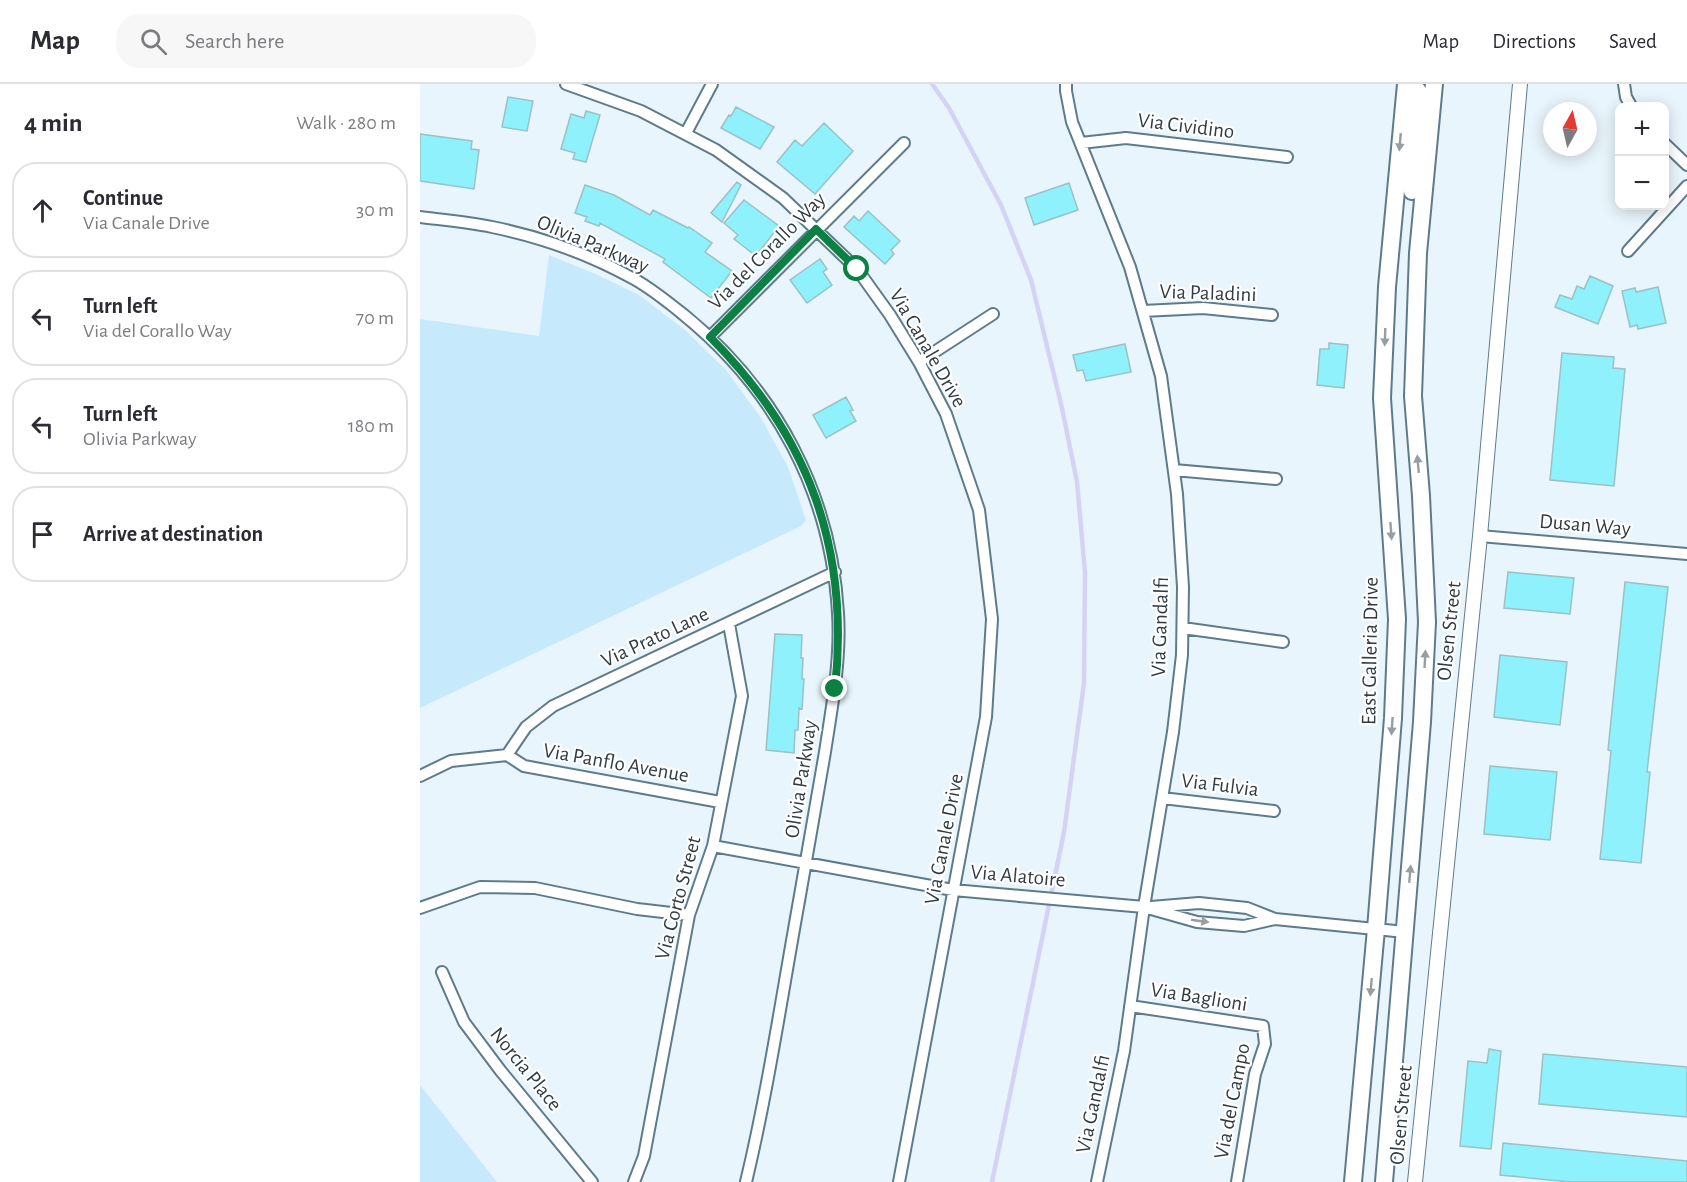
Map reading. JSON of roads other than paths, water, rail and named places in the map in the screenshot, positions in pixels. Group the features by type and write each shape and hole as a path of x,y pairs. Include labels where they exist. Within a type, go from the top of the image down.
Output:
{"main road":[{"name":"East Galleria Drive","path":"1353,1182 1393,718 1397,619 1382,398 1387,287 1406,84"},
{"path":"1413,84 1420,94 1409,233 1418,253"},
{"path":"1384,1182 1422,722 1427,622 1421,496 1413,396 1418,253 1434,84"}],"street":[{"name":"Via Canale Drive","path":"566,84 641,111 686,133 745,169 783,198 857,269 890,315 919,362 946,414 979,510 992,619 986,717 899,1182"},
{"path":"686,133 712,84"},
{"name":"Via Gandalfi","path":"1066,84 1072,122 1130,267 1161,376 1174,470 1182,575 1182,655 1173,732 1144,908 1124,1051 1096,1182"},
{"name":"Olsen Street","path":"1415,1182 1480,536 1520,84"},
{"path":"1624,84 1629,102"},
{"name":"Via Cividino","path":"1081,143 1126,138 1287,158"},
{"name":"Via del Corallo Way","path":"710,337 904,143"},
{"path":"1669,147 1687,165"},
{"path":"1628,251 1687,186"},
{"name":"Olivia Parkway","path":"420,217 492,227 531,237 563,248 634,279 658,294 710,337 748,378 793,444 808,476 835,572 838,615 837,669 806,862 746,1182"},
{"name":"Via Paladini","path":"1143,311 1203,308 1272,315"},
{"path":"919,362 993,314"},
{"path":"1174,470 1276,479"},
{"name":"Dusan Way","path":"1480,536 1687,554"},
{"name":"Via Prato Lane","path":"507,755 526,727 553,706 835,572"},
{"name":"Via Corto Street","path":"634,1182 644,1156 689,915 713,846 742,696 729,624"},
{"path":"1183,628 1283,642"},
{"path":"420,776 451,761 507,755"},
{"name":"Via Panflo Avenue","path":"507,755 524,766 720,802"},
{"name":"Via Fulvia","path":"1162,798 1274,811"},
{"name":"Via Alatoire","path":"713,846 953,890 1144,908 1197,922 1244,926 1275,919"},
{"path":"420,908 480,887 513,887 535,888 637,909 689,915"},
{"name":"Via Alatoire","path":"1144,908 1199,903 1246,908 1275,919 1405,932"},
{"name":"Norcia Place","path":"442,972 464,1022 500,1070 592,1182"},
{"name":"Via Baglioni","path":"1130,1006 1263,1026"},
{"name":"Via del Campo","path":"1237,1182 1256,1074 1265,1044 1263,1026"}],"waterway":[{"path":"932,84 949,108 1001,205 1031,280 1062,408 1077,482 1085,572 1084,683 1064,832 992,1182"}]}
